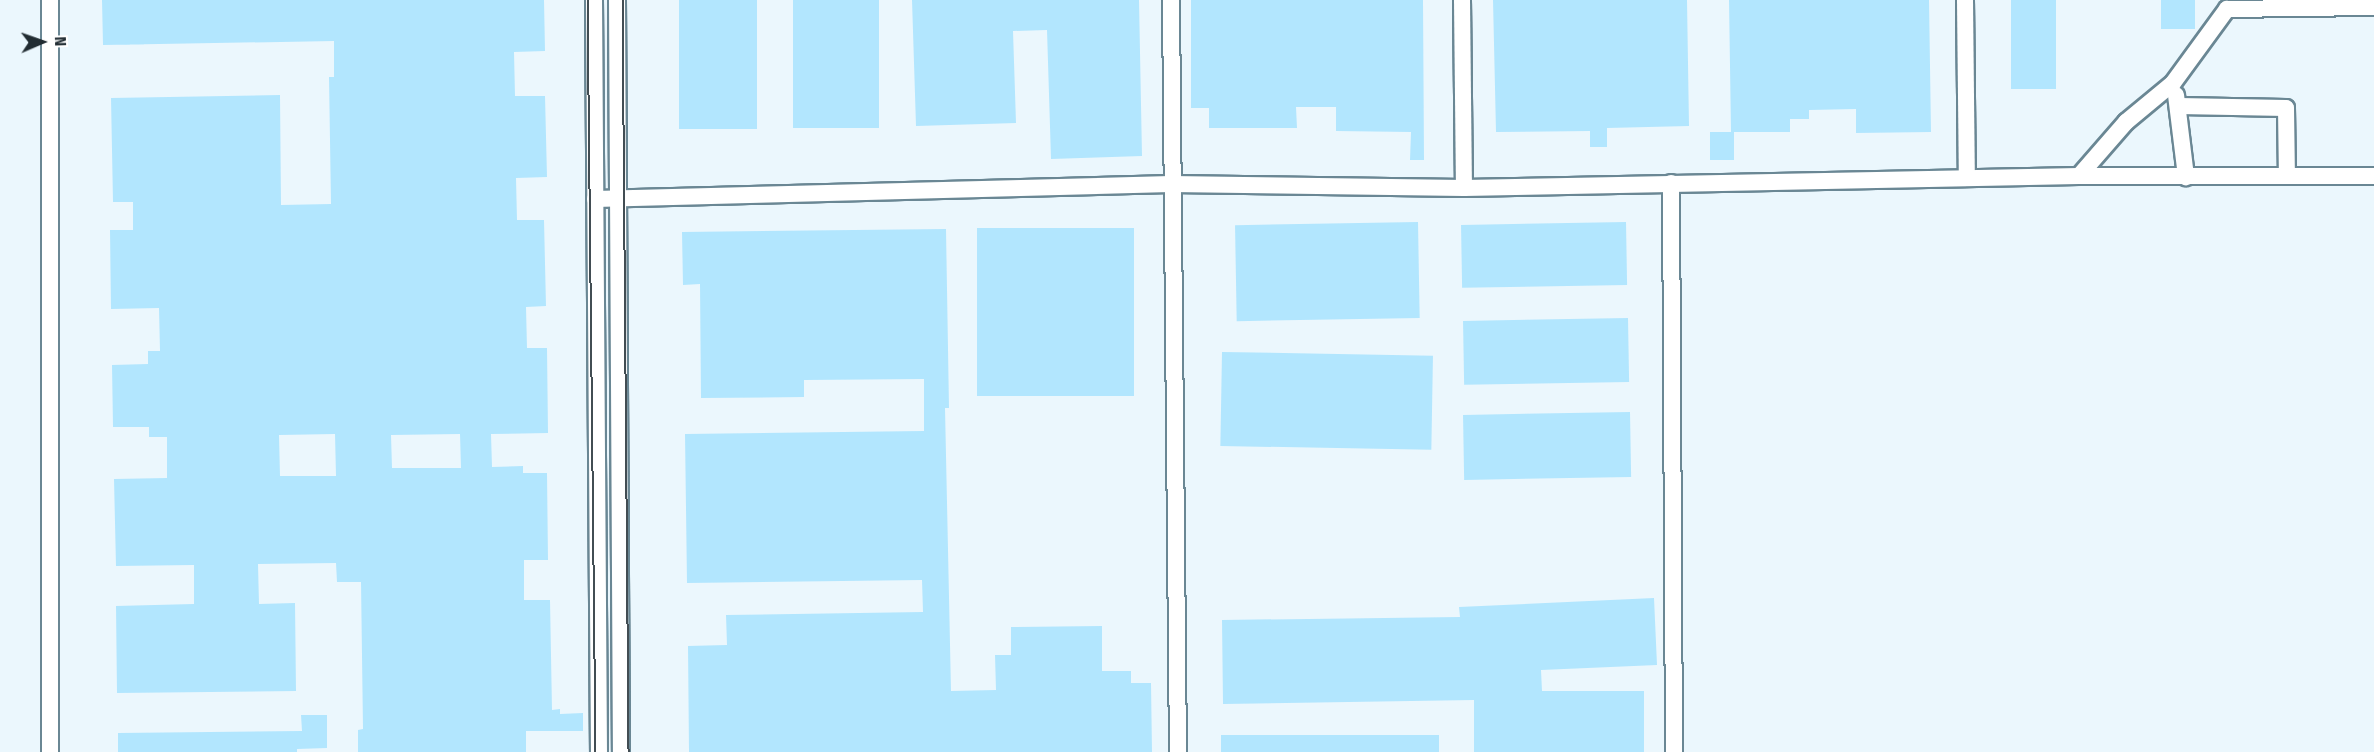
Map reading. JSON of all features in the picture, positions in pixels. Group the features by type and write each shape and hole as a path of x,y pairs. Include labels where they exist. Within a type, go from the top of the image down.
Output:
{"street":[{"path":"50,0 50,752"},
{"path":"594,0 599,752"},
{"path":"617,0 621,752"},
{"path":"1171,0 1178,752"},
{"path":"1462,0 1464,188"},
{"path":"1965,0 1967,177"},
{"path":"2079,176 2126,122 2173,83 2228,9 2374,7"},
{"path":"2173,83 2179,106 2186,177"},
{"path":"2179,106 2286,108 2288,176"},
{"path":"595,199 1171,184 1464,188 1967,177 2374,176"},
{"path":"1671,183 1674,752"}],"building":[{"path":"102,0 544,0 545,51 514,52 515,96 545,96 547,177 516,178 517,220 544,220 546,306 526,307 527,348 547,348 548,433 491,434 492,467 523,466 523,473 547,473 548,560 524,560 524,600 550,600 552,710 560,709 560,714 583,713 583,731 526,731 526,752 358,752 358,730 363,729 361,582 337,582 336,563 258,564 259,604 295,603 296,691 117,693 116,606 194,604 194,565 116,566 114,479 167,478 167,437 149,437 149,427 113,427 112,365 148,364 148,351 160,351 159,308 111,309 110,230 133,230 133,202 113,202 111,98 280,95 281,205 331,204 329,77 334,77 334,41 103,45","holes":["335,434 336,476 280,476 279,435","460,434 461,468 392,468 391,435"]},
{"path":"679,0 757,0 757,129 679,129"},
{"path":"793,0 879,0 879,128 793,128"},
{"path":"912,0 1139,0 1142,156 1051,159 1047,30 1013,31 1016,123 916,126"},
{"path":"1191,0 1423,0 1424,160 1410,160 1411,132 1336,131 1336,107 1296,107 1297,128 1209,128 1209,108 1191,108"},
{"path":"1493,0 1687,0 1689,126 1607,128 1607,147 1590,147 1590,131 1496,132"},
{"path":"1729,0 1929,0 1931,132 1856,133 1856,109 1809,110 1809,119 1790,119 1790,132 1734,132 1734,160 1710,160 1710,132 1731,132"},
{"path":"2011,0 2056,0 2056,89 2011,89"},
{"path":"2161,0 2195,0 2195,29 2161,29"},
{"path":"1418,222 1420,318 1237,321 1235,225"},
{"path":"1626,222 1627,285 1462,288 1461,225"},
{"path":"977,228 1134,228 1134,396 977,396"},
{"path":"946,229 949,408 945,408 951,691 996,690 995,655 1011,655 1011,627 1102,626 1102,671 1131,671 1131,683 1151,683 1152,752 689,752 688,646 727,645 726,615 923,612 922,580 687,583 685,434 924,431 924,379 804,380 804,397 701,398 700,284 683,285 682,232"},
{"path":"1628,318 1629,382 1464,385 1463,321"},
{"path":"1222,352 1433,356 1431,450 1220,446"},
{"path":"1630,412 1631,477 1464,480 1463,415"},
{"path":"1654,598 1657,665 1541,670 1542,691 1644,691 1644,752 1474,752 1474,700 1223,704 1222,620 1460,617 1459,607"},
{"path":"301,715 327,715 327,748 297,749 297,752 118,752 118,733 302,731"},
{"path":"1221,735 1439,735 1439,752 1221,752"}],"tram line":[{"path":"588,0 596,752"},
{"path":"623,0 629,752"}]}
